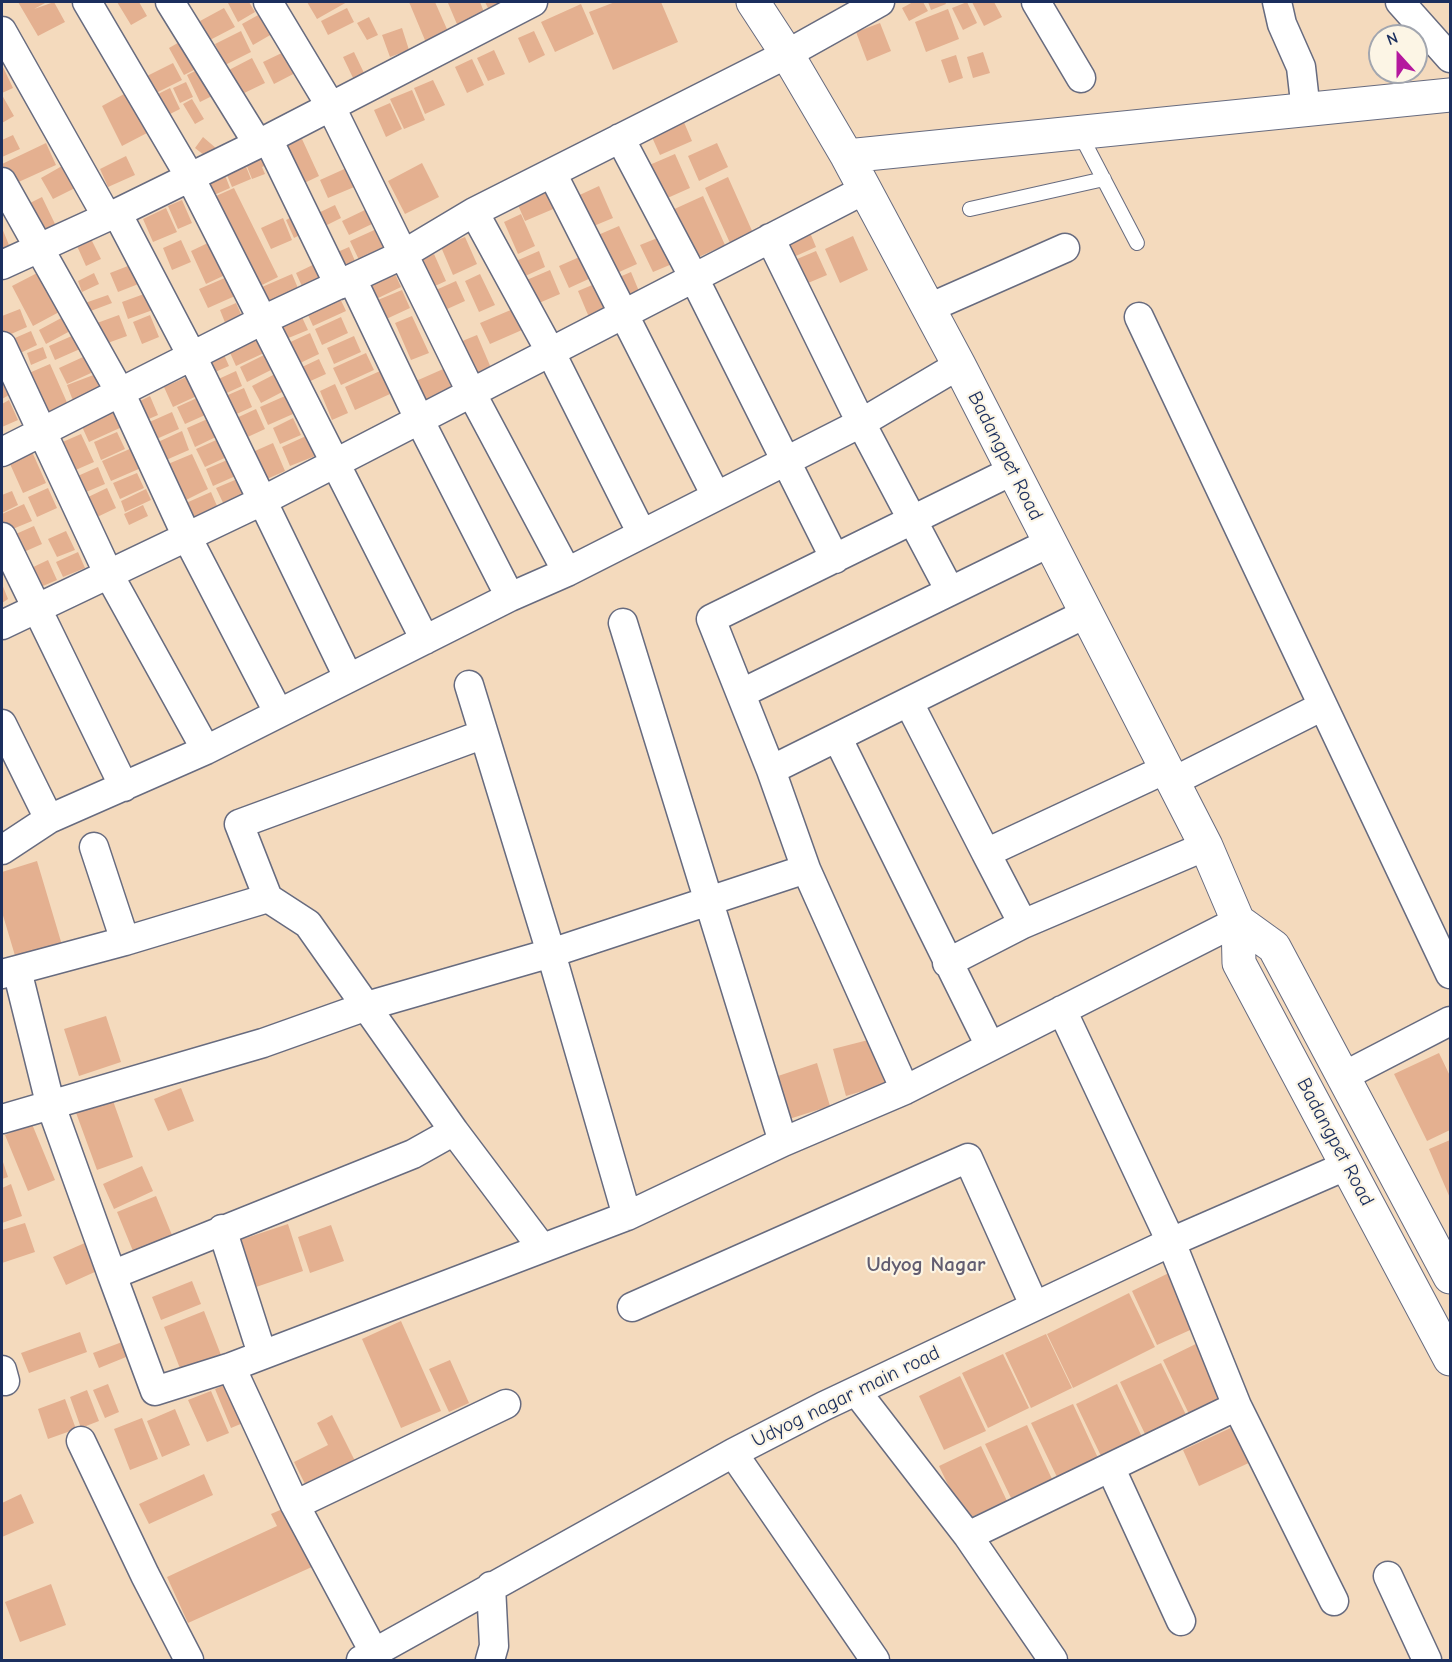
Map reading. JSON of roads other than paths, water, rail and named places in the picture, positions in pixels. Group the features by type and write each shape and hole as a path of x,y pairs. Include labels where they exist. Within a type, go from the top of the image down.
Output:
{"main road":[{"name":"Badangpet Road","path":"753,2 787,54 846,156 959,365 1084,614 1206,846 1238,921 1239,963 1450,1359"},
{"path":"846,156 1450,95"},
{"name":"Badangpet Road","path":"1238,921 1274,947 1450,1277"}],"street":[{"path":"87,2 190,177 426,640"},
{"path":"170,2 263,142 345,282 420,421 510,597"},
{"path":"268,2 330,105 472,394 567,572"},
{"path":"2,266 263,142 330,105 533,2"},
{"path":"2,452 121,394 263,320 402,255 474,212 787,54 880,2"},
{"path":"1036,2 1081,78"},
{"path":"1277,2 1282,24 1301,67 1306,111"},
{"path":"1400,2 1450,58"},
{"path":"2,31 112,215 192,356 348,677"},
{"path":"620,138 787,459 835,559"},
{"path":"552,173 716,496"},
{"path":"2,183 121,394 187,537 278,712"},
{"path":"2,625 336,464 622,313 864,190"},
{"path":"474,212 550,351 641,532"},
{"path":"770,238 861,423 950,591"},
{"path":"929,308 1065,248"},
{"path":"1139,317 1450,974"},
{"path":"2,346 108,573 206,750"},
{"path":"2,850 49,819 206,750 510,597 567,572 641,532 861,423 959,365"},
{"path":"905,1090 806,869 742,693 711,619 1012,471"},
{"path":"2,537 124,787"},
{"path":"742,693 1049,543"},
{"path":"771,770 838,739 1084,614"},
{"path":"623,623 783,1142"},
{"path":"469,685 551,953 627,1216"},
{"path":"909,703 1023,924"},
{"path":"986,853 1169,776 1323,706"},
{"path":"2,724 49,819"},
{"path":"484,734 239,824 268,898 308,924 454,1131 542,1248"},
{"path":"838,739 990,1046"},
{"path":"947,963 1023,924 1206,846"},
{"path":"94,847 124,941"},
{"path":"2,1119 263,1043 367,1006 551,953 806,869"},
{"path":"268,898 9,972 51,1103 155,1391 231,1367 627,1216 783,1142 905,1090 1238,921"},
{"path":"1062,1010 1171,1242 1237,1406 1334,1600"},
{"path":"1342,1077 1450,1021"},
{"path":"112,1275 413,1154 454,1131"},
{"path":"632,1307 968,1158 1034,1305"},
{"name":"Udyog nagar main road","path":"368,1657 491,1586 733,1454 856,1391 1171,1242 1348,1165"},
{"path":"222,1229 262,1354"},
{"path":"231,1367 368,1657"},
{"path":"856,1391 968,1536 1053,1660"},
{"path":"295,1505 506,1404"},
{"path":"968,1536 1111,1469 1237,1406"},
{"path":"81,1441 145,1575 189,1660"},
{"path":"733,1454 875,1660"},
{"path":"1111,1469 1181,1622"},
{"path":"1388,1576 1427,1660"},
{"path":"490,1660 494,1646 491,1586"}],"lane":[{"path":"1080,134 1137,243"},
{"path":"970,209 1104,179"}],"district":[{"name":"Udyog Nagar","path":"926,1265"}]}
